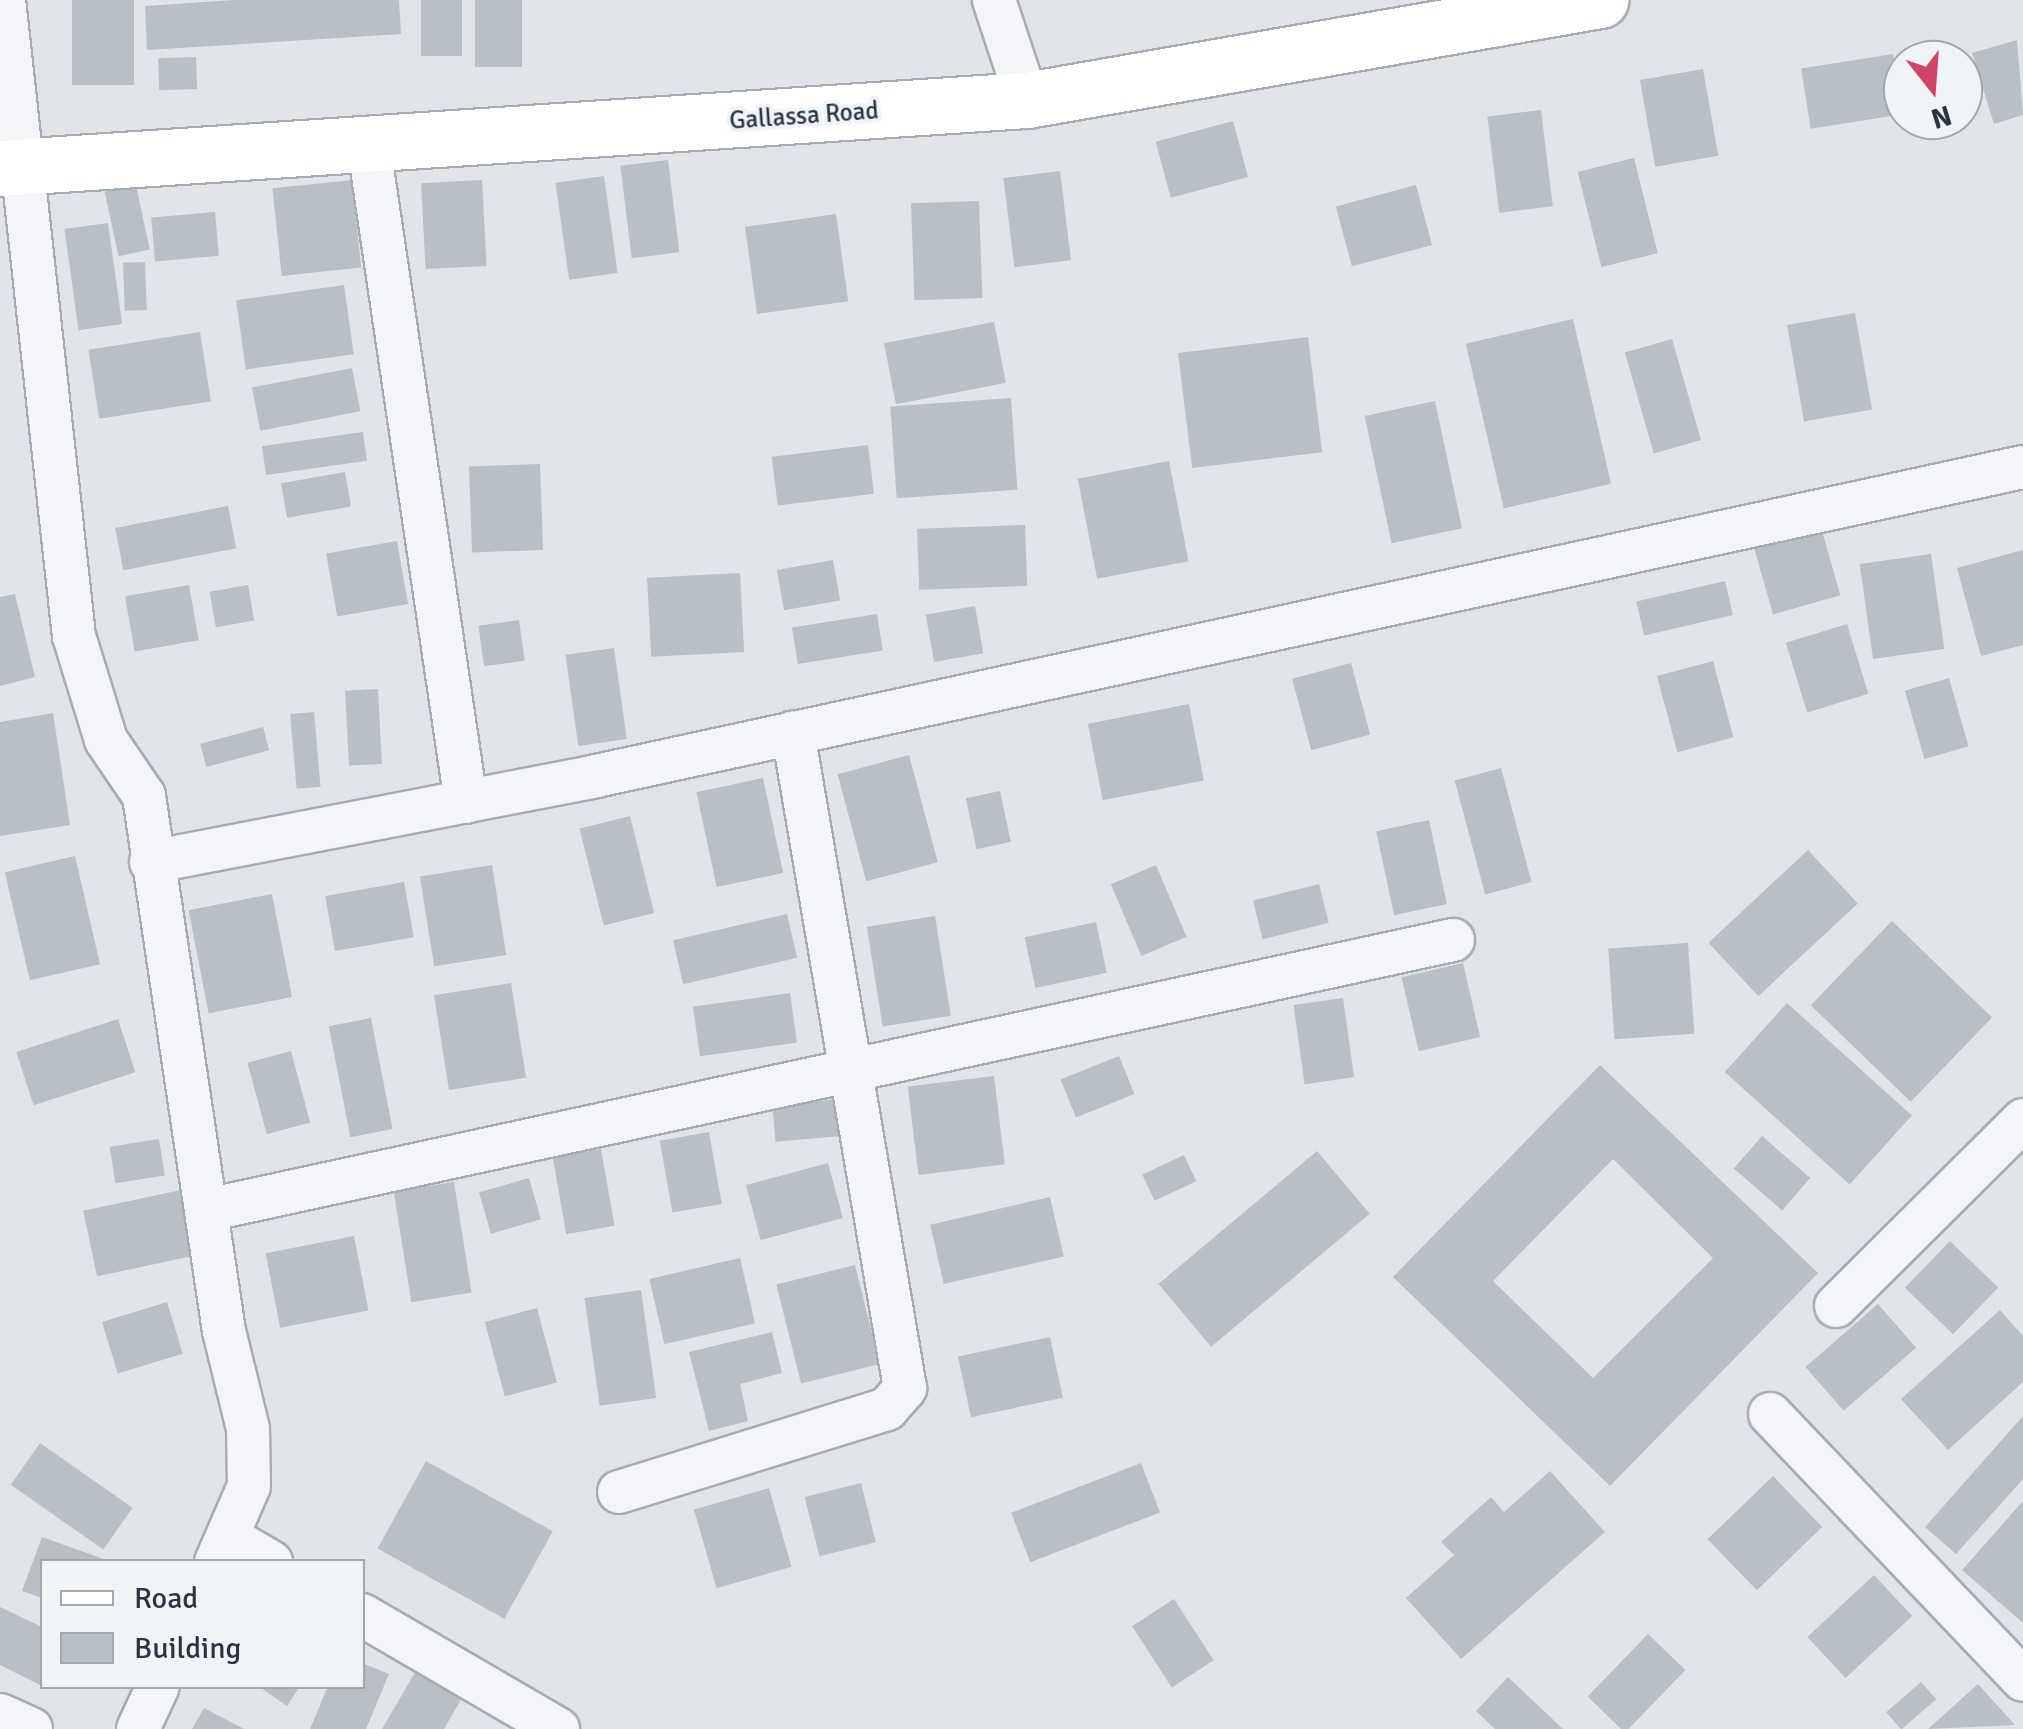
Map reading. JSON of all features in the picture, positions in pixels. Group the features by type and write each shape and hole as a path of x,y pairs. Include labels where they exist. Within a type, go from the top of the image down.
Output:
{"main road":[{"name":"Gallassa Road","path":"8,167 369,148 1026,100 1531,6 1600,0"}],"street":[{"path":"4,0 8,167 74,636 106,740 144,796 151,862 207,1210 248,1430 249,1486 222,1549 260,1559"},
{"path":"994,0 1026,100"},
{"path":"369,148 466,802"},
{"path":"151,862 466,802 793,733 2023,466"},
{"path":"619,1492 887,1409 906,1388 856,1069 793,733"},
{"path":"207,1210 1453,940"},
{"path":"1836,1306 2023,1120"},
{"path":"1770,1414 2023,1680"},
{"path":"365,1617 558,1729"},
{"path":"138,1729 157,1689"},
{"path":"0,1716 31,1729"}],"building":[{"path":"72,0 134,0 134,85 72,85"},
{"path":"233,0 399,0 401,34 147,50 145,6"},
{"path":"421,0 462,0 462,56 421,56"},
{"path":"475,0 522,0 522,67 475,67"},
{"path":"2017,40 2023,115 1994,124 1983,88 1983,50"},
{"path":"1883,56 1883,117 1811,129 1801,69"},
{"path":"196,57 197,89 159,90 158,58"},
{"path":"1703,69 1718,156 1655,167 1640,80"},
{"path":"1541,110 1553,206 1499,213 1487,117"},
{"path":"1233,121 1248,177 1171,198 1156,142"},
{"path":"1634,158 1658,253 1601,267 1578,172"},
{"path":"668,160 679,252 632,258 620,166"},
{"path":"1060,171 1071,260 1014,267 1003,178"},
{"path":"604,176 618,273 569,280 555,183"},
{"path":"352,180 361,268 282,276 272,188"},
{"path":"482,180 487,266 426,269 421,183"},
{"path":"136,185 150,250 118,256 105,192"},
{"path":"1416,185 1432,245 1352,266 1336,206"},
{"path":"979,201 982,298 914,300 911,203"},
{"path":"215,212 219,256 155,261 151,218"},
{"path":"836,214 848,301 757,314 745,227"},
{"path":"108,223 122,324 79,330 64,229"},
{"path":"145,262 147,310 125,311 123,263"},
{"path":"344,285 354,354 246,369 236,300"},
{"path":"1855,313 1872,410 1804,421 1787,325"},
{"path":"1573,319 1611,484 1504,508 1466,344"},
{"path":"994,322 1006,383 896,404 884,343"},
{"path":"200,332 211,401 99,419 88,350"},
{"path":"1308,337 1322,452 1192,468 1178,353"},
{"path":"1672,339 1701,440 1654,453 1625,353"},
{"path":"352,368 360,411 260,431 252,387"},
{"path":"1011,398 1017,490 897,498 890,406"},
{"path":"1435,401 1462,528 1392,543 1365,416"},
{"path":"363,432 367,461 266,475 262,446"},
{"path":"868,445 874,494 778,505 772,457"},
{"path":"1169,461 1188,561 1097,579 1078,479"},
{"path":"540,464 543,550 472,552 469,466"},
{"path":"345,472 351,506 287,518 281,483"},
{"path":"228,506 236,548 123,570 115,528"},
{"path":"1820,524 1840,595 1773,614 1753,543"},
{"path":"1025,525 1027,586 919,590 917,529"},
{"path":"397,541 408,604 337,617 326,554"},
{"path":"2023,550 2023,645 1981,656 1957,568"},
{"path":"1931,554 1944,649 1873,659 1860,564"},
{"path":"833,560 840,600 784,610 777,570"},
{"path":"740,573 744,652 651,657 647,578"},
{"path":"1725,581 1733,615 1644,636 1636,601"},
{"path":"189,585 199,640 135,651 125,596"},
{"path":"248,585 254,620 216,627 210,592"},
{"path":"15,594 35,677 0,686 0,597"},
{"path":"975,606 983,653 934,662 926,615"},
{"path":"877,614 883,651 798,664 792,627"},
{"path":"519,620 525,661 484,666 478,626"},
{"path":"1847,624 1868,694 1807,713 1786,643"},
{"path":"614,648 627,739 578,746 565,655"},
{"path":"1713,661 1733,737 1677,752 1657,676"},
{"path":"1351,663 1370,734 1311,750 1292,679"},
{"path":"1949,678 1969,746 1924,759 1905,691"},
{"path":"378,689 382,764 349,766 345,691"},
{"path":"1189,704 1204,781 1103,800 1088,724"},
{"path":"314,712 321,787 297,789 290,714"},
{"path":"53,713 70,825 0,836 0,722"},
{"path":"263,727 269,750 206,767 200,744"},
{"path":"909,755 938,862 866,881 838,774"},
{"path":"1501,768 1532,882 1485,894 1455,780"},
{"path":"763,778 783,873 717,887 696,792"},
{"path":"1000,791 1011,842 977,849 966,798"},
{"path":"630,816 654,913 604,926 580,829"},
{"path":"1429,820 1447,904 1394,915 1376,831"},
{"path":"1808,850 1858,903 1758,996 1709,943"},
{"path":"75,856 100,964 30,980 5,872"},
{"path":"492,865 506,955 434,966 420,876"},
{"path":"1156,865 1186,937 1141,956 1111,884"},
{"path":"404,882 414,937 335,951 325,896"},
{"path":"1319,884 1329,923 1263,939 1253,900"},
{"path":"272,894 292,997 209,1013 189,910"},
{"path":"787,914 797,958 683,984 673,940"},
{"path":"935,916 951,1016 883,1027 867,927"},
{"path":"1892,921 1992,1018 1911,1102 1811,1005"},
{"path":"1096,922 1107,973 1035,988 1025,937"},
{"path":"1688,943 1694,1034 1615,1039 1608,949"},
{"path":"1463,963 1480,1037 1419,1051 1402,977"},
{"path":"511,983 526,1078 449,1090 434,995"},
{"path":"790,993 797,1043 700,1056 693,1007"},
{"path":"1343,998 1354,1077 1305,1084 1293,1005"},
{"path":"1787,1003 1912,1115 1850,1185 1725,1072"},
{"path":"371,1018 393,1129 350,1137 329,1026"},
{"path":"118,1019 135,1072 34,1105 16,1052"},
{"path":"291,1051 310,1122 267,1134 248,1063"},
{"path":"1119,1056 1134,1094 1076,1118 1061,1080"},
{"path":"1600,1065 1818,1273 1610,1486 1393,1277","holes":["1613,1159 1713,1258 1593,1378 1493,1281"]},
{"path":"994,1076 1005,1164 918,1175 908,1087"},
{"path":"841,1099 844,1136 775,1142 772,1105"},
{"path":"709,1132 722,1204 672,1213 660,1141"},
{"path":"1762,1136 1810,1178 1782,1210 1734,1168"},
{"path":"159,1139 165,1176 115,1183 110,1147"},
{"path":"601,1149 615,1226 566,1234 553,1158"},
{"path":"1317,1151 1370,1214 1211,1347 1158,1284"},
{"path":"1184,1155 1196,1181 1155,1201 1142,1174"},
{"path":"828,1163 843,1218 761,1240 746,1185"},
{"path":"529,1178 541,1219 491,1234 479,1192"},
{"path":"454,1182 472,1293 411,1302 394,1192"},
{"path":"181,1190 195,1256 97,1276 83,1211"},
{"path":"1050,1197 1064,1256 944,1284 930,1225"},
{"path":"354,1236 369,1311 280,1328 266,1253"},
{"path":"1950,1241 1998,1288 1953,1334 1905,1288"},
{"path":"740,1258 755,1323 664,1344 649,1279"},
{"path":"855,1265 880,1364 801,1384 776,1285"},
{"path":"641,1290 656,1398 600,1406 585,1298"},
{"path":"167,1302 183,1354 118,1374 102,1322"},
{"path":"1878,1304 1916,1348 1844,1411 1806,1367"},
{"path":"537,1308 557,1382 505,1396 485,1322"},
{"path":"2000,1310 2023,1336 2023,1382 1948,1450 1901,1399"},
{"path":"772,1332 782,1373 740,1384 748,1421 709,1431 689,1352"},
{"path":"1050,1337 1063,1398 971,1417 958,1357"},
{"path":"2023,1416 2023,1479 1956,1554 1925,1527"},
{"path":"40,1443 133,1508 103,1550 11,1485"},
{"path":"426,1461 553,1531 504,1619 378,1548"},
{"path":"1141,1463 1160,1512 1030,1562 1011,1513"},
{"path":"1550,1471 1605,1532 1461,1659 1406,1598 1454,1555 1441,1542 1491,1497 1504,1512"},
{"path":"1773,1476 1822,1527 1757,1590 1708,1539"},
{"path":"861,1483 876,1542 819,1556 805,1497"},
{"path":"769,1488 792,1567 717,1588 694,1509"},
{"path":"2023,1501 2023,1623 1962,1570"},
{"path":"42,1537 103,1559 40,1559 40,1597 22,1591"},
{"path":"1874,1575 1912,1616 1846,1678 1807,1637"},
{"path":"1174,1599 1214,1660 1172,1687 1132,1626"},
{"path":"0,1607 40,1626 40,1685 0,1665"},
{"path":"1648,1634 1685,1670 1629,1729 1621,1729 1588,1697"},
{"path":"365,1664 389,1674 366,1729 310,1729 327,1689 365,1689"},
{"path":"417,1669 463,1696 444,1729 382,1729"},
{"path":"1508,1677 1563,1729 1495,1729 1476,1711"},
{"path":"1921,1682 1936,1699 1902,1729 1886,1712"},
{"path":"1978,1684 2015,1725 1928,1729"},
{"path":"262,1689 298,1689 287,1706"},
{"path":"204,1708 244,1729 192,1729"}]}
